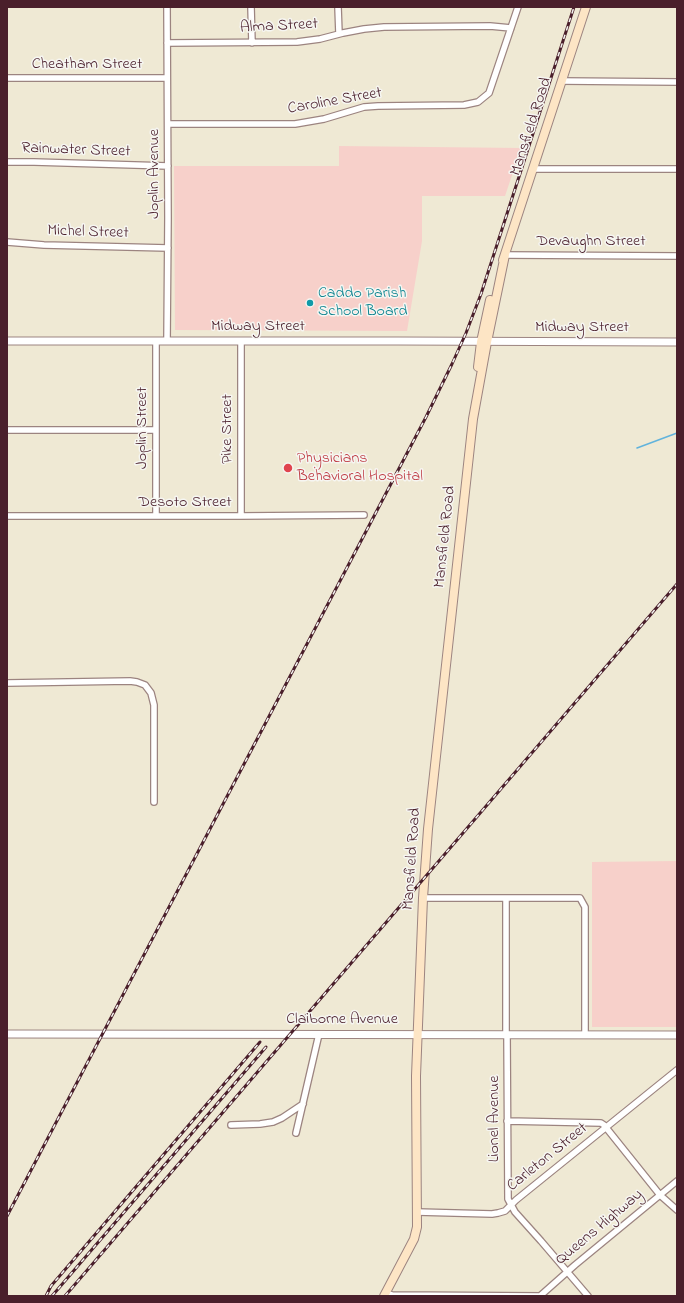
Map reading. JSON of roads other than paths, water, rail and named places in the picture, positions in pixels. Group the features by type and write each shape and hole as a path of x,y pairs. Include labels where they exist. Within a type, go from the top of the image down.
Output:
{"main road":[{"name":"Mansfield Road","path":"385,1294 414,1239 417,1227 417,1034 428,829 474,408 484,342 492,294 586,7"}],"street":[{"name":"Joplin Avenue","path":"166,7 168,124 167,341"},
{"path":"251,7 252,43"},
{"path":"338,7 339,34"},
{"path":"511,28 518,7"},
{"name":"Alma Street","path":"167,43 252,43 308,41 364,29 384,27 490,26 511,28"},
{"name":"Caroline Street","path":"168,124 295,124 324,120 351,111 378,106 472,104 482,100 489,93 511,28"},
{"name":"Cheatham Street","path":"7,78 167,78"},
{"path":"562,81 677,82"},
{"name":"Rainwater Street","path":"7,162 168,166"},
{"path":"533,169 677,169"},
{"name":"Michel Street","path":"7,242 59,246 168,248"},
{"name":"Devaughn Street","path":"505,255 677,256"},
{"name":"Midway Street","path":"7,341 677,342"},
{"name":"Joplin Street","path":"156,341 156,516"},
{"name":"Pike Street","path":"241,341 241,516"},
{"path":"7,430 156,430"},
{"name":"Desoto Street","path":"7,516 364,515"},
{"path":"7,683 130,681 145,685 151,693 154,705 154,802"},
{"path":"424,898 580,898 585,907 585,1035"},
{"name":"Lionel Avenue","path":"506,898 508,1192 511,1205 515,1212 588,1296"},
{"name":"Claiborne Avenue","path":"7,1034 677,1035"},
{"path":"296,1133 319,1034"},
{"name":"Carleton Street","path":"417,1212 498,1213 505,1211 677,1070"},
{"path":"231,1125 273,1122 282,1118 303,1104"},
{"path":"508,1121 601,1123 660,1195 677,1210"},
{"name":"Queens Highway","path":"540,1296 677,1181"},
{"path":"385,1294 540,1296"}],"waterway":[{"path":"637,448 677,433"}],"railway":[{"path":"7,1216 426,417 452,364 481,294 574,7"},
{"path":"65,1296 677,584"},
{"path":"46,1296 51,1286 260,1042"},
{"path":"52,1296 266,1047"}],"place":[{"name":"Caddo Parish School Board","path":"310,303"},
{"name":"Physicians Behavioral Hospital","path":"288,468"}]}
